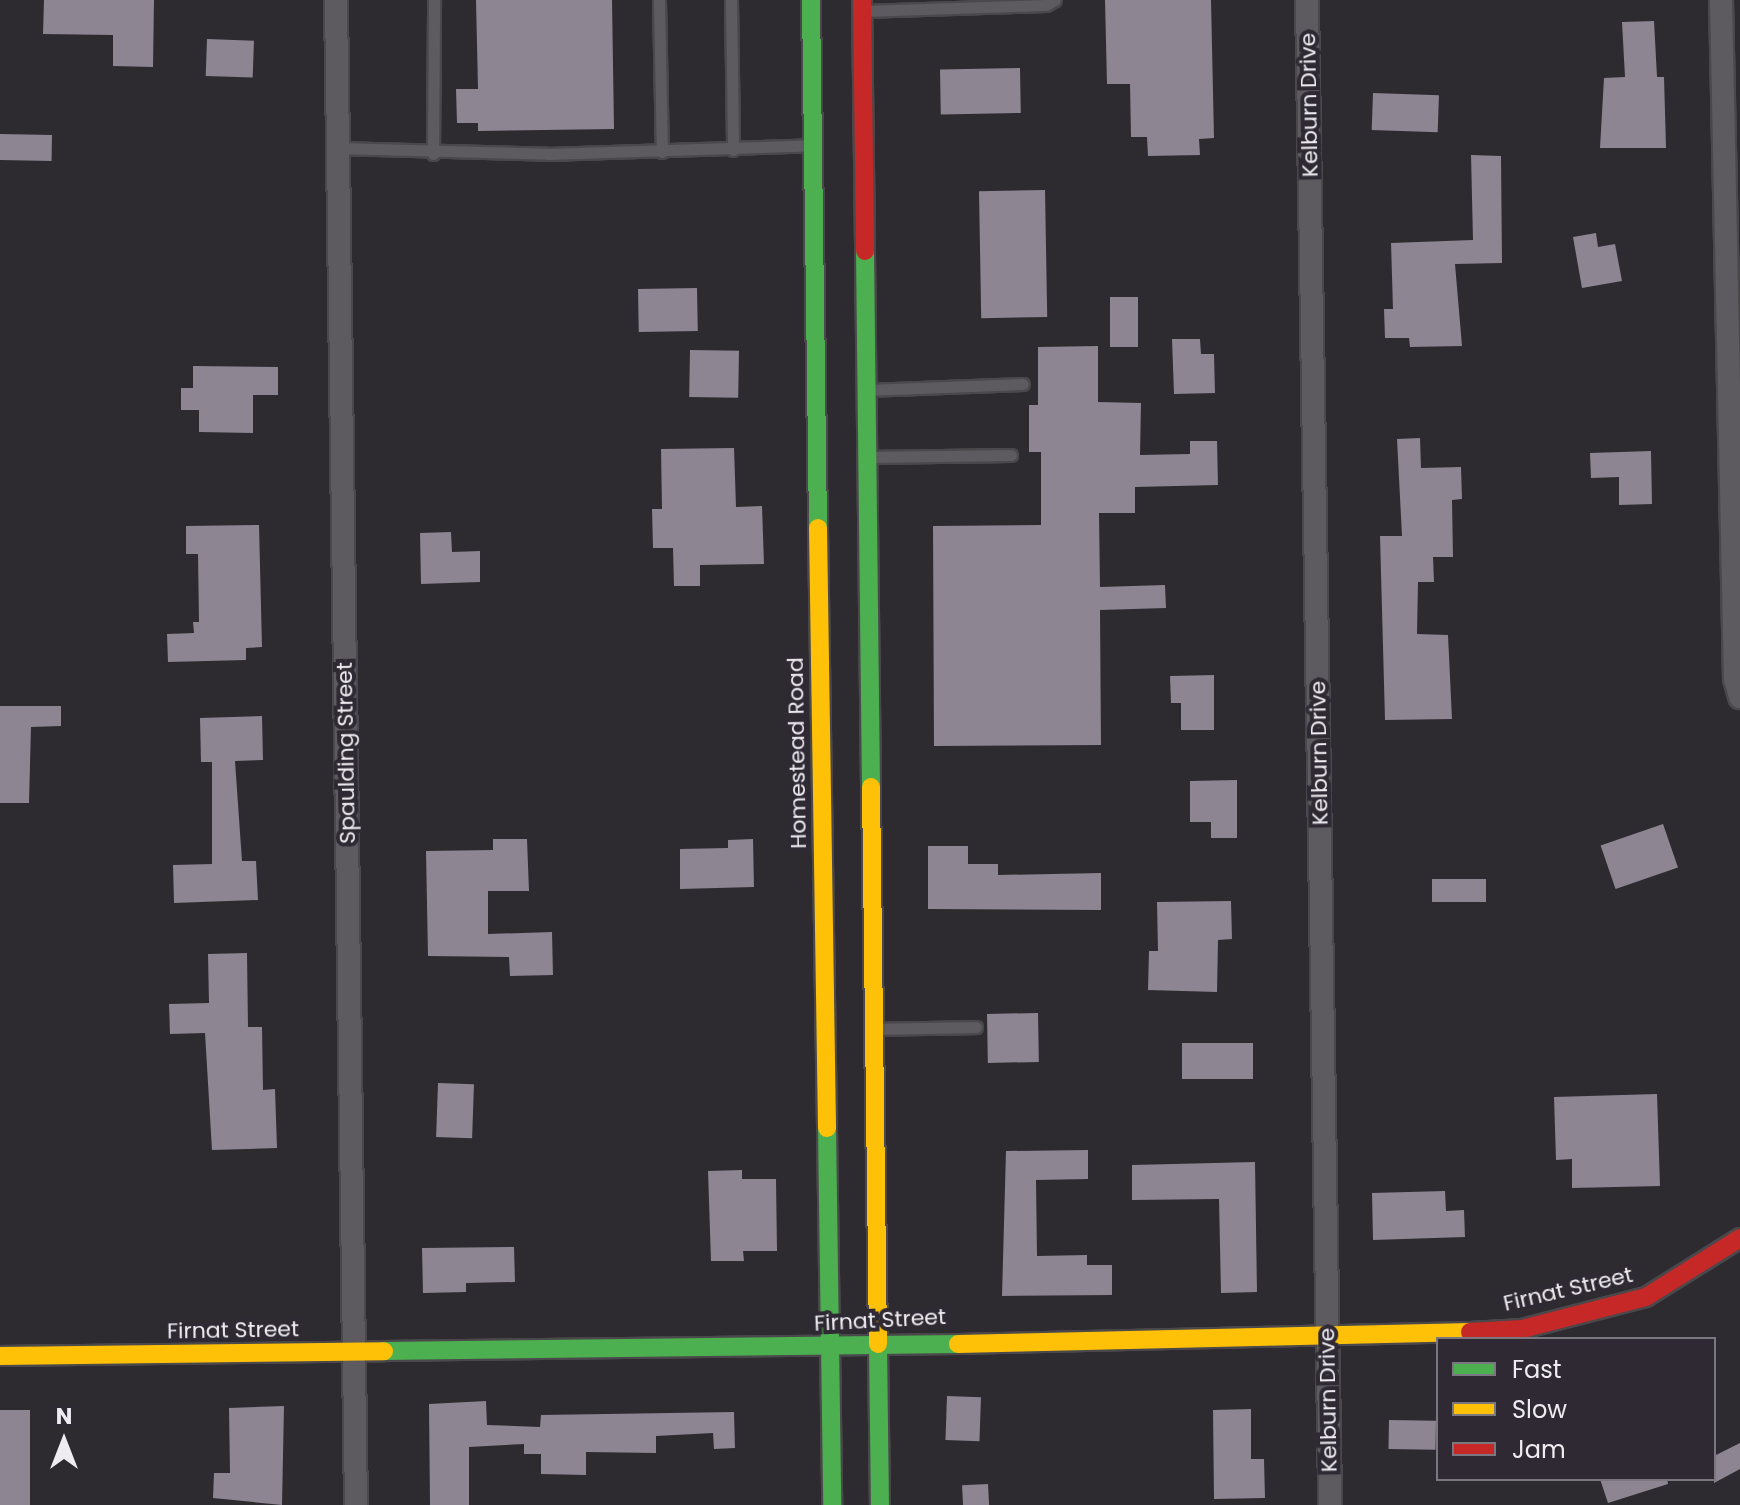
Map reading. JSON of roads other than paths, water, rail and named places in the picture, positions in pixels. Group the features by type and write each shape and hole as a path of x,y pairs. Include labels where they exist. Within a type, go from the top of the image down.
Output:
{"main road":[{"name":"Homestead Road","path":"811,0 832,1505"},
{"path":"862,6 880,1505"},
{"path":"814,226 865,230"},
{"path":"819,632 869,624"},
{"name":"Firnat Street","path":"0,1356 829,1347 877,1341 1327,1339 1522,1329 1646,1297 1740,1238"}],"street":[{"name":"Spaulding Street","path":"336,0 356,1505"},
{"name":"Kelburn Drive","path":"1307,0 1330,1505"},
{"path":"1721,0 1735,679 1740,697"}],"lane":[{"path":"433,154 434,0"},
{"path":"659,0 662,152"},
{"path":"731,0 733,150"},
{"path":"862,6 1046,5 1055,0"},
{"path":"338,148 433,154 662,152 813,145"},
{"path":"867,390 1023,384"},
{"path":"867,457 1011,455"},
{"path":"873,1029 976,1027"}]}
